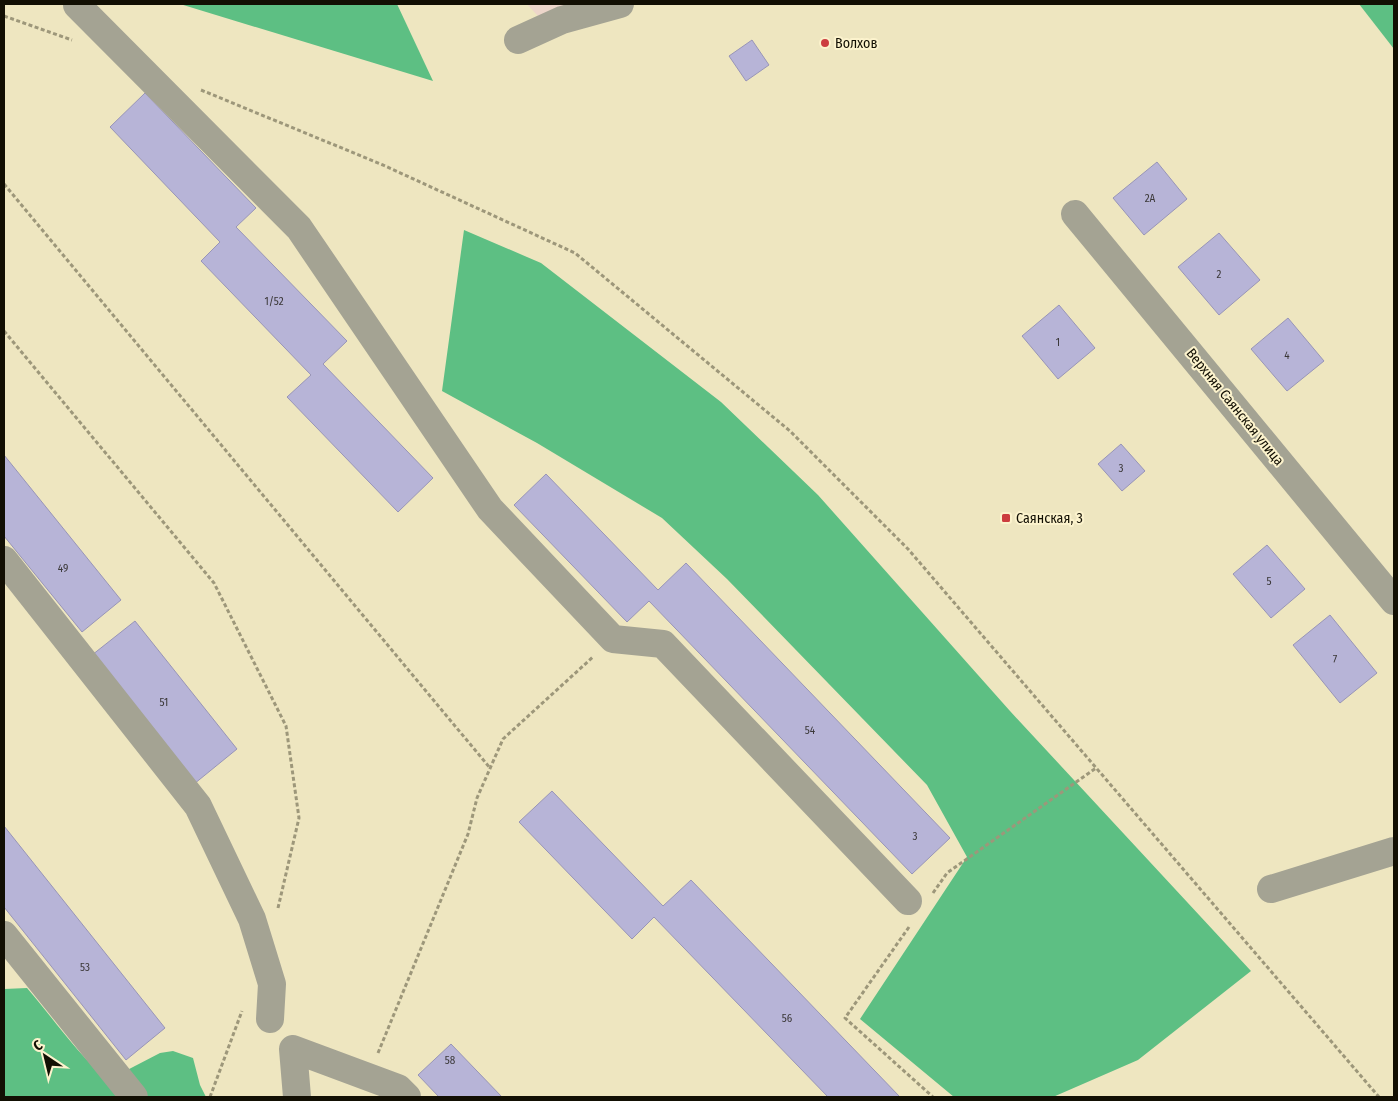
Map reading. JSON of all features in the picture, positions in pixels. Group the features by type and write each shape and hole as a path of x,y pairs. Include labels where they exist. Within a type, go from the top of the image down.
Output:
{"street":[{"path":"78,4 299,228 490,509 613,639 663,644 917,906"},
{"path":"518,40 562,20 620,4"},
{"name":"Верхняя Саянская улица","path":"1075,214 1394,601"},
{"path":"4,560 198,806 252,919 272,984 270,1019"},
{"path":"1271,889 1394,851"},
{"path":"4,935 134,1097"},
{"path":"297,1097 293,1049 398,1088 406,1097"}],"path":[{"path":"4,16 79,43"},
{"path":"199,89 383,164 575,253 790,431 908,549 1379,1097"},
{"path":"4,184 490,768"},
{"path":"4,330 214,583 286,726 299,818 276,914"},
{"path":"368,1077 468,834 477,798 503,740 613,639"},
{"path":"933,1097 845,1018 917,906 947,872 1096,768"},
{"path":"210,1097 243,1008"}],"shaded area":[{"path":"527,4 620,4 547,26"}],"green space":[{"path":"180,4 397,4 433,81"},
{"path":"1359,4 1394,4 1394,49"},
{"path":"464,230 541,263 721,402 818,495 1010,711 1251,971 1138,1060 1053,1097 954,1097 860,1019 967,857 927,785 727,579 662,518 537,443 442,391"},
{"path":"27,988 75,1047 108,1080 160,1053 173,1051 193,1058 200,1085 206,1097 4,1097 4,989"}],"building":[{"path":"752,40 769,65 746,81 729,56"},
{"path":"145,93 256,208 236,227 347,341 323,364 433,478 398,512 287,397 311,375 201,261 220,242 110,127"},
{"path":"1157,162 1187,199 1144,235 1113,198"},
{"path":"1219,233 1260,280 1219,315 1178,267"},
{"path":"1059,305 1095,348 1058,379 1022,336"},
{"path":"1288,318 1324,361 1287,391 1251,349"},
{"path":"1121,444 1145,471 1122,491 1098,464"},
{"path":"4,455 121,600 82,632 4,536"},
{"path":"546,474 658,590 686,563 950,838 912,874 649,601 627,622 514,505"},
{"path":"1267,545 1305,589 1271,618 1233,574"},
{"path":"1330,615 1377,673 1340,703 1293,645"},
{"path":"135,621 237,749 194,784 92,655"},
{"path":"552,791 663,906 691,880 900,1097 828,1097 654,917 632,939 519,822"},
{"path":"4,826 165,1028 126,1060 4,907"},
{"path":"451,1044 502,1097 439,1097 418,1075"}],"place":[{"name":"Волхов","path":"825,43"},
{"name":"Саянская, 3","path":"1006,518"}]}
